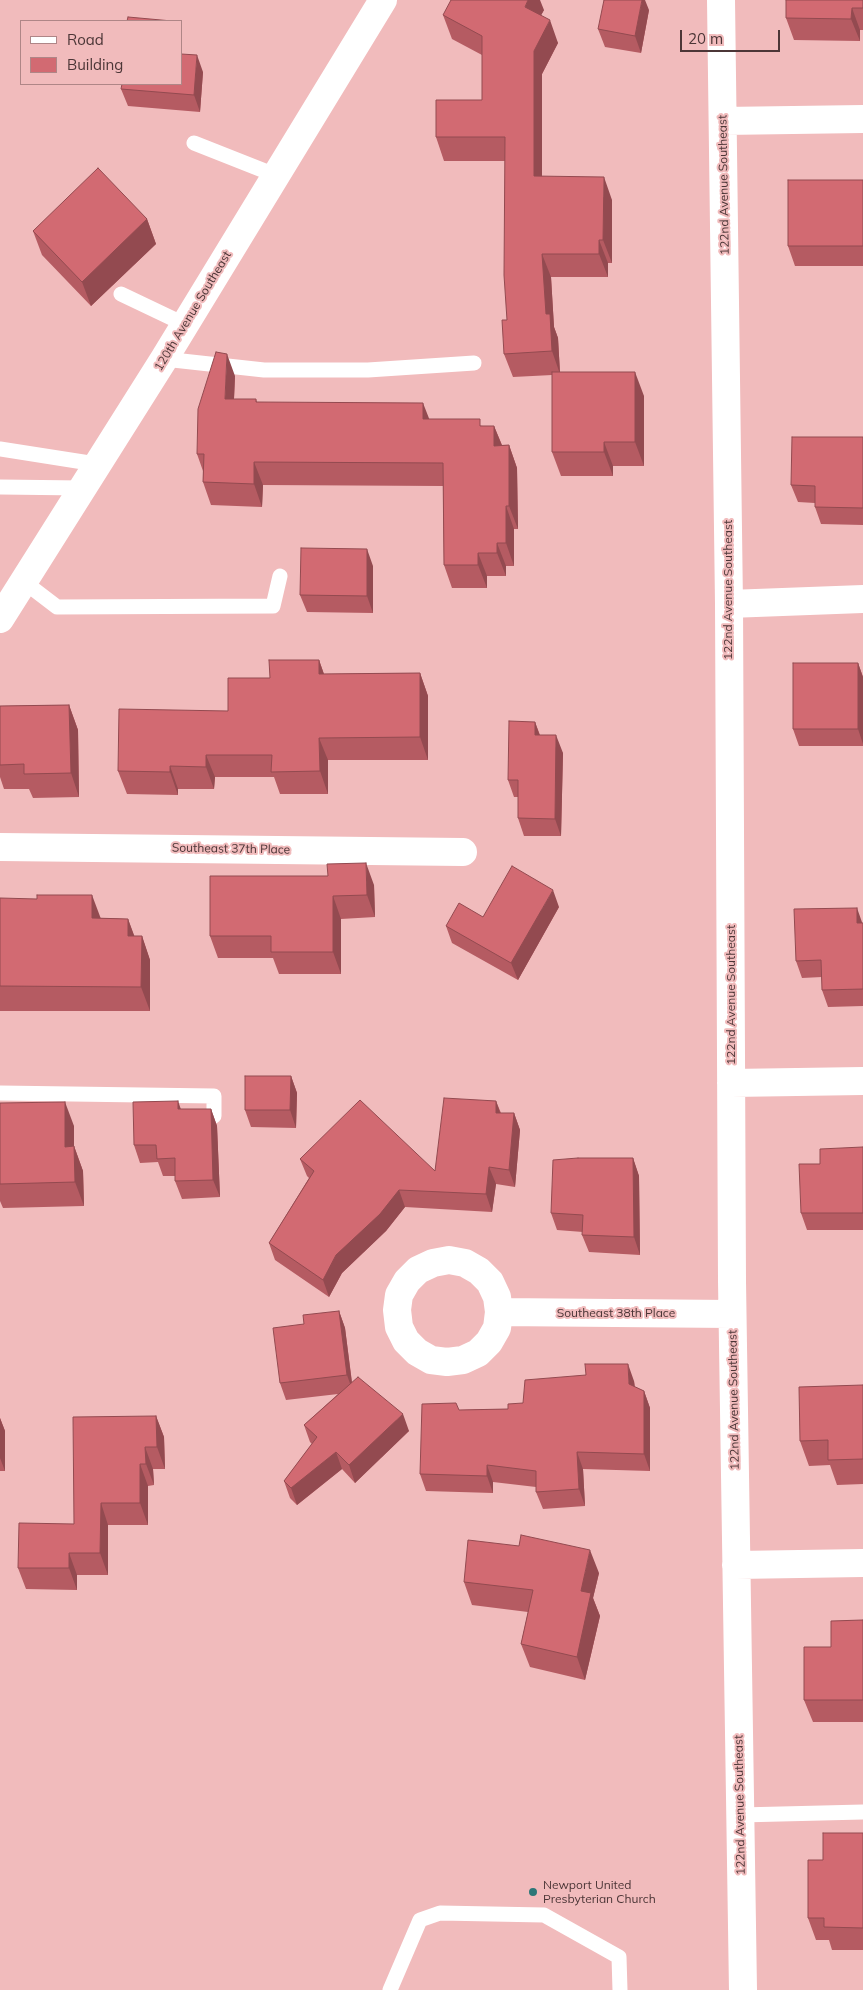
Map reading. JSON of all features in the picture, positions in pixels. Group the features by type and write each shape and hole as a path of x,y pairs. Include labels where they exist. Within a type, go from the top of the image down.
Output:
{"street":[{"name":"120th Avenue Southeast","path":"0,619 164,359 382,0"},
{"name":"122nd Avenue Southeast","path":"720,0 729,604 732,1314 743,1990"},
{"path":"723,121 863,118"},
{"path":"729,604 863,599"},
{"name":"Southeast 37th Place","path":"0,847 463,852"},
{"path":"731,1083 863,1081"},
{"name":"Southeast 38th Place","path":"499,1312 732,1314"},
{"path":"736,1565 863,1563"}],"lane":[{"path":"194,143 275,175"},
{"path":"121,294 184,324"},
{"path":"164,359 264,370 368,370 474,362"},
{"path":"0,449 96,464"},
{"path":"0,487 82,488"},
{"path":"23,581 57,607 273,606 280,576"},
{"path":"0,1093 214,1096 214,1116"},
{"path":"740,1814 863,1812"},
{"path":"390,1990 420,1920 440,1913 544,1915 619,1957 620,1990"}],"building":[{"path":"451,0 528,0 525,7 550,20 534,51 534,176 604,177 603,240 599,240 599,254 542,254 546,314 550,314 552,351 504,354 502,320 507,320 504,275 505,137 436,137 436,100 482,100 482,36 443,15"},
{"path":"604,0 642,0 635,36 598,29"},
{"path":"786,0 863,0 863,8 852,8 851,19 786,18"},
{"path":"128,17 161,20 127,20"},
{"path":"182,54 197,55 194,95 121,89 122,85 182,85"},
{"path":"98,168 147,219 82,282 33,231"},
{"path":"788,180 863,180 863,246 788,246"},
{"path":"216,352 227,354 225,399 256,399 256,402 423,403 423,419 480,419 480,426 494,426 494,446 509,445 509,506 506,506 506,543 497,543 497,553 478,553 478,565 444,565 443,463 254,462 254,484 203,482 204,454 197,454 198,409"},
{"path":"552,372 635,372 635,442 604,442 604,452 552,452"},
{"path":"792,437 863,437 863,508 815,507 815,486 791,485"},
{"path":"301,548 367,549 367,596 300,595"},
{"path":"269,660 319,660 319,674 420,673 420,737 319,738 320,771 271,772 272,755 206,755 206,767 170,766 170,772 118,771 119,709 228,711 228,678 270,678"},
{"path":"793,663 858,663 858,729 793,729"},
{"path":"69,705 71,773 24,774 24,764 0,765 0,706"},
{"path":"509,721 535,722 535,735 556,735 555,819 518,818 518,780 508,780"},
{"path":"366,863 367,895 333,896 333,952 271,952 271,936 210,936 210,876 328,876 327,864"},
{"path":"512,866 553,890 511,963 446,926 459,903 483,917"},
{"path":"37,895 92,895 92,918 128,919 128,936 142,936 141,987 0,986 0,898 37,899"},
{"path":"857,908 857,923 863,923 863,989 822,990 821,960 796,961 794,909"},
{"path":"245,1076 291,1076 290,1110 245,1110"},
{"path":"444,1098 496,1101 496,1113 514,1113 509,1170 489,1167 486,1194 399,1190 380,1214 336,1255 323,1280 269,1243 314,1171 300,1159 360,1100 435,1171"},
{"path":"178,1101 178,1109 211,1109 213,1180 175,1181 175,1158 157,1159 156,1145 134,1145 133,1102"},
{"path":"65,1102 65,1147 74,1146 75,1182 0,1184 0,1103"},
{"path":"863,1147 863,1213 801,1213 799,1164 820,1164 820,1149"},
{"path":"633,1158 634,1237 582,1235 583,1215 551,1213 553,1160"},
{"path":"339,1311 347,1375 280,1383 273,1328 304,1324 303,1315"},
{"path":"585,1364 628,1364 629,1384 644,1391 644,1454 577,1452 579,1489 536,1492 536,1471 487,1465 487,1476 420,1474 422,1404 456,1403 459,1410 508,1409 508,1404 523,1403 525,1380 586,1375"},
{"path":"358,1377 403,1414 349,1465 336,1452 291,1488 284,1481 317,1437 304,1425"},
{"path":"863,1385 863,1459 828,1460 828,1440 800,1441 799,1387"},
{"path":"156,1416 157,1447 145,1447 146,1464 140,1464 140,1503 101,1503 100,1553 69,1553 69,1568 18,1568 19,1523 74,1524 73,1417"},
{"path":"521,1535 590,1550 581,1591 591,1593 577,1657 521,1644 533,1590 464,1582 468,1540 519,1546"},
{"path":"863,1620 863,1700 804,1700 804,1647 831,1647 831,1621"},
{"path":"823,1833 863,1833 863,1928 824,1927 824,1918 808,1918 808,1860 823,1860"}],"place":[{"name":"Newport United Presbyterian Church","path":"533,1892"}]}
